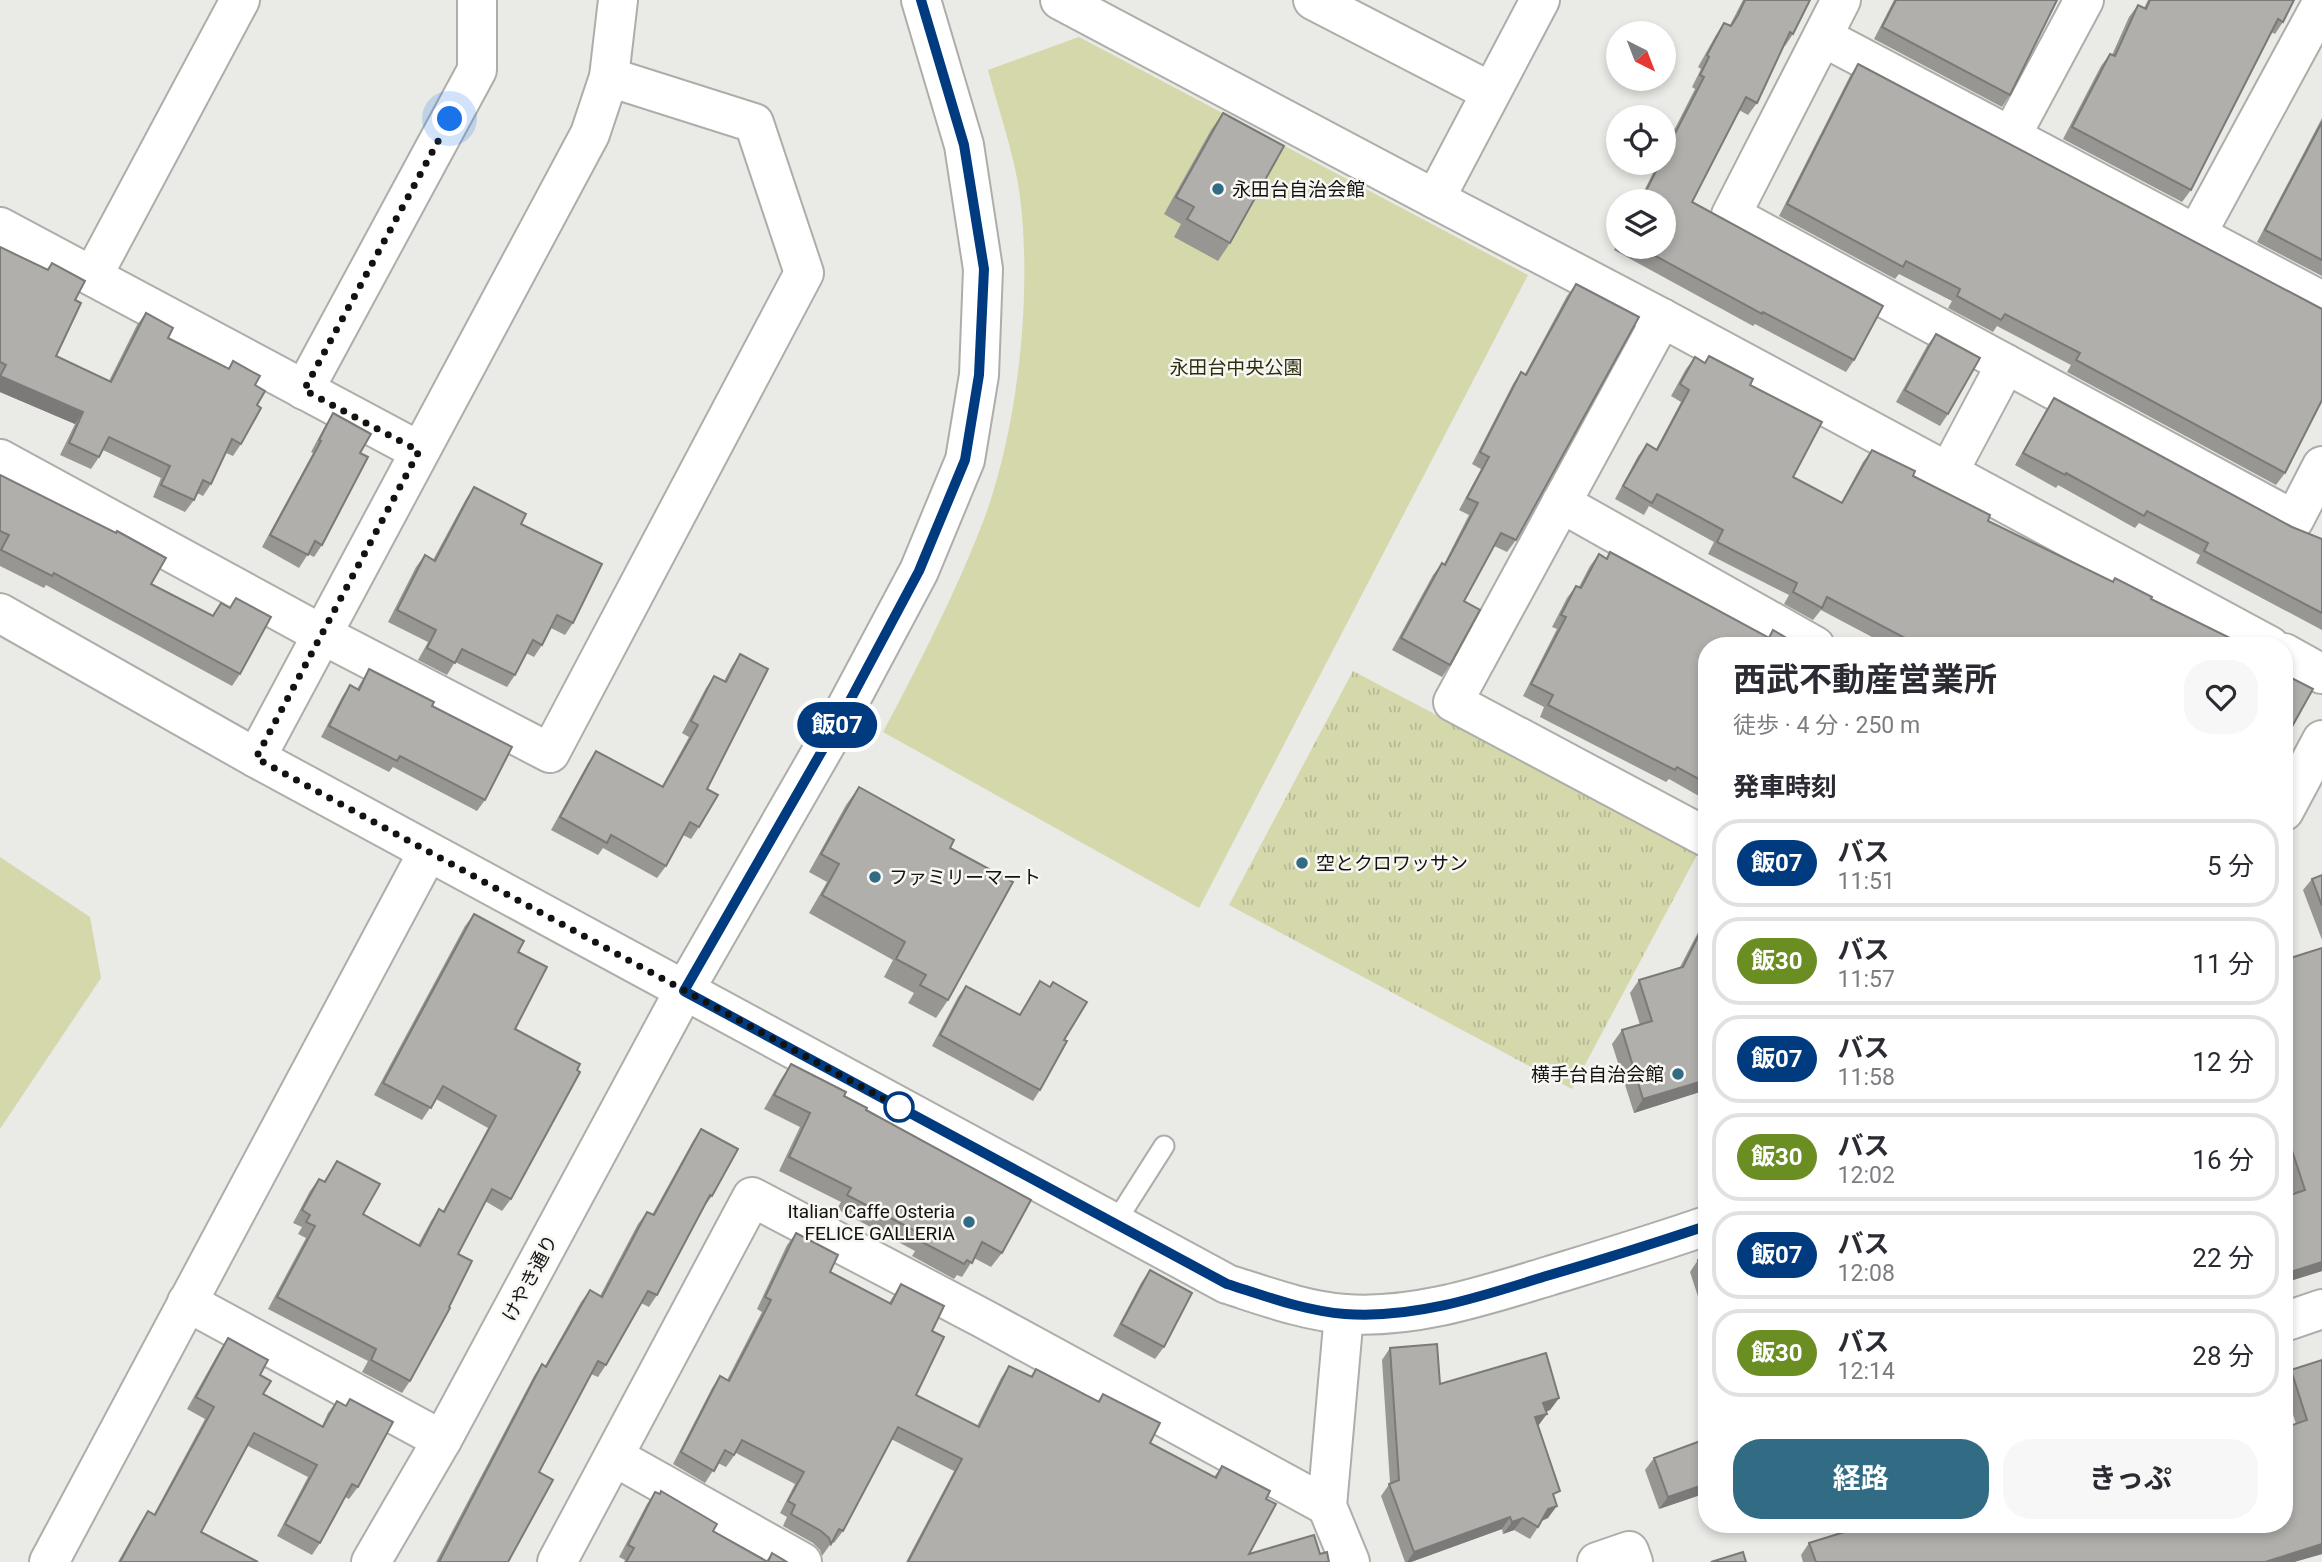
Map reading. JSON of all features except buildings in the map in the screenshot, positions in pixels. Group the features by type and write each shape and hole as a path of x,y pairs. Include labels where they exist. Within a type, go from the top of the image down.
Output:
{"street":[{"path":"93,275 240,0"},
{"path":"304,390 477,70 477,0"},
{"path":"256,758 590,134 609,77 618,0"},
{"name":"けやき通り","path":"371,1562 442,1440 684,991 838,723 913,583 965,460 979,375 984,269 964,145 921,0"},
{"path":"1060,0 1662,318 2253,637"},
{"path":"1313,0 1491,92"},
{"path":"1435,199 1539,0"},
{"path":"1841,0 1731,215 2294,520 2322,466"},
{"path":"2011,136 2084,0"},
{"path":"2196,234 2322,3"},
{"path":"1823,37 2322,301"},
{"path":"0,459 323,635 550,752 804,273 754,123 609,77"},
{"path":"0,227 419,451"},
{"path":"1662,318 1453,702 1698,833"},
{"path":"1948,473 2006,364"},
{"path":"1561,503 1799,637"},
{"path":"0,613 256,758 1227,1284 1284,1303 1344,1314 1385,1314 1440,1306 1526,1283 1698,1229"},
{"path":"2293,658 2322,674"},
{"path":"2293,794 2322,740"},
{"path":"48,1562 428,852"},
{"path":"557,1562 752,1197 984,1319 1327,1506"},
{"path":"187,1302 442,1440"},
{"path":"2293,1319 2322,1309"},
{"path":"1344,1314 1327,1506 1350,1562"},
{"path":"615,1457 802,1562"},
{"path":"1597,1562 1629,1551 1633,1562"}],"lane":[{"path":"1115,1223 1164,1146"}],"green space":[{"name":"永田台中央公園","path":"1079,37 1528,275 1199,908 883,732 949,602 983,522 1006,443 1014,399 1023,309 1023,222 1015,169 988,70"},
{"path":"1353,671 1698,853 1572,1089 1229,905"},
{"path":"0,857 90,917 101,978 0,1129"}],"bus line":[{"name":"飯07","path":"921,0 964,145 984,269 979,375 965,460 919,571 838,723 684,991 1227,1284 1284,1303 1344,1314 1385,1314 1440,1306 1513,1287 1698,1229"}],"place":[{"name":"永田台自治会館","path":"1218,189"},
{"name":"空とクロワッサン","path":"1302,863"},
{"name":"ファミリーマート","path":"875,877"},
{"name":"横手台自治会館","path":"1678,1074"},
{"name":"Italian Caffe Osteria FELICE GALLERIA","path":"969,1222"}],"route":[{"path":"450,119 304,390 419,451 256,758 899,1107"}]}
